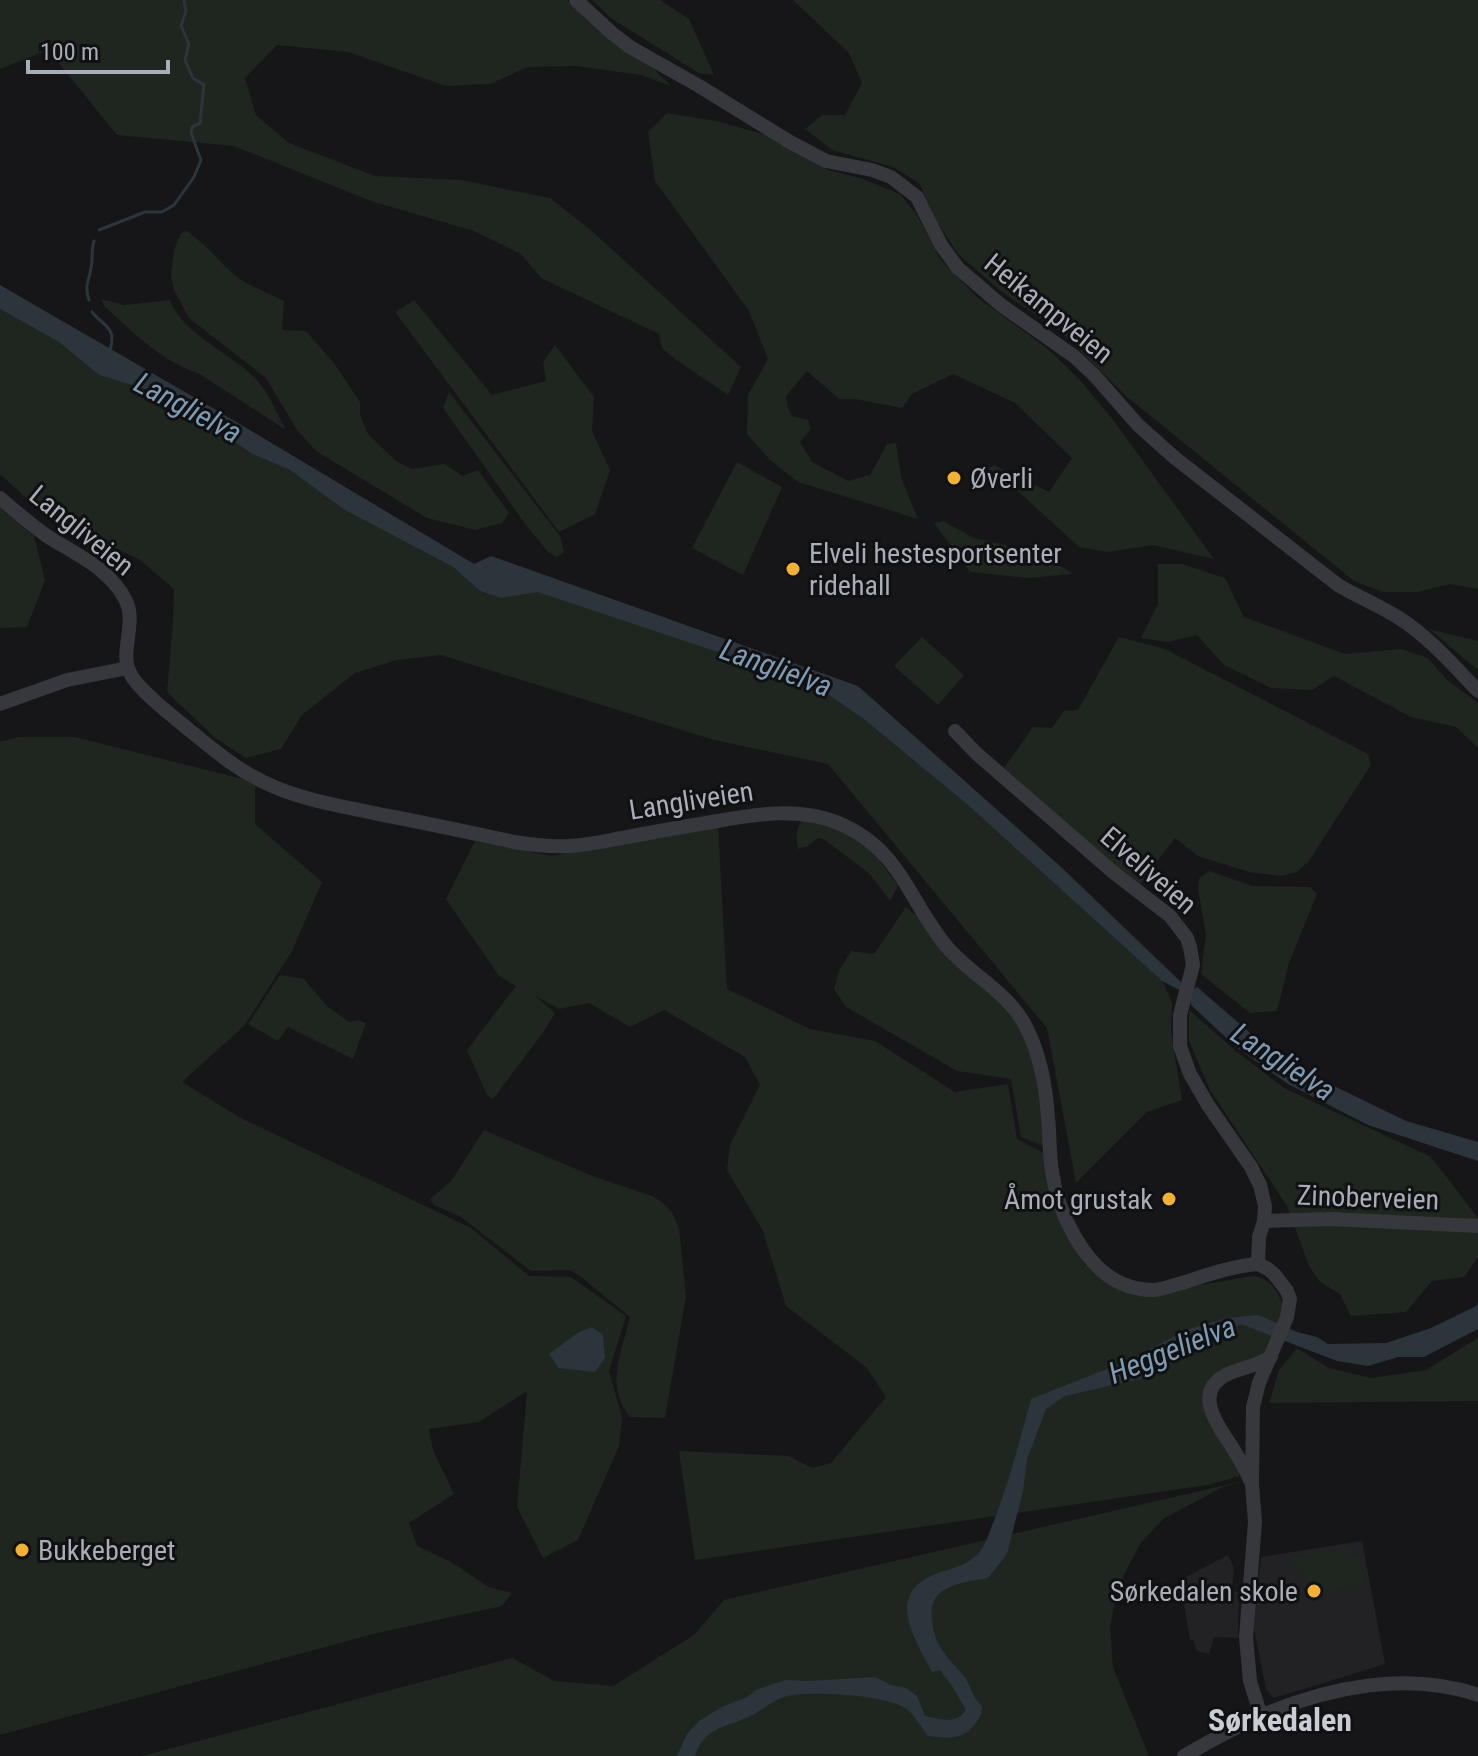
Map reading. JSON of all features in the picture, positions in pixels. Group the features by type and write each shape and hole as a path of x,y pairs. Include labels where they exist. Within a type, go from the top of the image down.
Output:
{"street":[{"name":"Heikampveien","path":"576,0 630,47 797,146 826,161 881,173 910,191 917,197 945,252 958,268 1001,305 1075,357 1138,425 1175,458 1338,585 1414,629 1478,691"},
{"name":"Langliveien","path":"0,498 26,521 93,565 121,592 130,615 128,668 136,681 221,755 246,773 276,788 328,803 542,846 579,845 768,814 810,815 846,827 879,849 898,870 946,946 1004,998 1027,1028 1041,1068 1055,1185 1070,1227 1092,1262 1122,1284 1155,1291 1242,1265 1258,1264"},
{"path":"0,704 67,680 128,668"},
{"name":"Elveliveien","path":"955,731 976,753 1113,872 1170,916 1187,938 1193,965 1180,1015 1183,1057 1213,1113 1256,1175 1263,1193 1264,1221"},
{"name":"Zinoberveien","path":"1258,1264 1259,1237 1264,1221 1331,1219 1478,1226"},
{"path":"1258,1264 1275,1275 1290,1299 1287,1317 1254,1399 1252,1484 1255,1522 1246,1637 1250,1681 1261,1716"},
{"path":"1252,1484 1214,1420 1210,1398 1214,1385 1221,1378 1258,1365 1271,1356"},
{"path":"1184,1756 1261,1716 1326,1694 1372,1685 1429,1684 1478,1695"}],"shaded area":[{"path":"0,0 567,0 652,67 671,86 641,75 576,66 528,67 490,84 446,86 348,52 277,45 245,78 256,115 289,143 375,176 461,180 550,198 593,232 741,367 728,395 662,348 659,334 541,278 521,254 474,231 371,201 234,146 117,135 48,50 0,69"},
{"path":"592,0 660,0 689,19 714,75 699,73 612,19"},
{"path":"793,0 1478,0 1478,589 1450,584 1417,592 1383,592 1354,581 1126,396 1060,331 1002,292 958,254 936,220 919,183 893,167 832,150 805,129 822,115 845,115 862,83 849,53"},
{"path":"667,113 716,121 770,136 828,170 860,178 900,194 917,215 941,260 977,297 1048,349 1079,379 1114,421 1214,559 1153,545 1108,552 1079,547 1020,493 987,470 994,465 1049,492 1072,458 1015,403 953,374 912,394 902,408 839,399 807,371 786,396 792,416 808,420 811,429 800,442 812,462 848,481 870,475 887,444 896,443 901,477 918,519 798,482 770,460 747,434 748,395 768,359 749,311 655,181 648,132"},
{"path":"186,231 238,278 284,301 282,330 306,331 334,363 360,402 360,415 368,434 396,461 412,469 444,464 463,476 478,470 509,513 502,523 475,530 427,518 316,451 297,430 266,378 189,318 174,290 171,276 174,250 181,233"},
{"path":"101,299 124,305 170,300 176,312 195,332 243,367 258,382 286,430 198,373 160,354 105,307"},
{"path":"414,300 492,395 546,381 543,362 555,345 594,397 592,431 610,470 595,514 559,532 395,312"},
{"path":"0,309 59,342 99,375 171,397 252,454 290,470 343,509 453,567 480,591 501,598 538,591 813,684 865,720 969,806 1162,981 1172,1002 1171,1032 1182,1100 1147,1112 1076,1183 1047,1028 828,764 714,740 441,655 397,660 355,673 302,715 281,749 246,758 214,737 167,692 174,589 139,559 49,519 0,474"},
{"path":"449,392 560,536 564,552 557,557 548,552 528,528 443,408"},
{"path":"737,462 782,487 743,575 692,548"},
{"path":"0,508 34,536 45,580 27,627 0,628"},
{"path":"943,521 974,538 1040,553 1073,574 1028,578 970,572 934,523"},
{"path":"1158,564 1182,564 1225,578 1244,617 1345,654 1401,649 1428,658 1446,679 1478,703 1478,748 1456,727 1411,717 1334,676 1312,690 1271,688 1224,665 1197,635 1168,642 1141,638 1158,604"},
{"path":"1429,629 1478,641 1478,670 1472,665"},
{"path":"922,637 964,675 938,705 894,666"},
{"path":"1119,637 1165,649 1368,754 1371,765 1309,861 1297,872 1281,876 1249,872 1198,856 1175,838 1140,884 1129,879 1004,768 1033,727 1052,728 1064,711 1078,710"},
{"path":"18,737 75,737 255,782 255,824 322,882 292,951 245,1025 182,1082 241,1118 471,1228 529,1276 571,1277 626,1316 609,1371 622,1417 619,1446 578,1540 543,1558 517,1507 527,1391 479,1422 429,1429 433,1450 454,1494 409,1523 417,1546 451,1562 489,1587 512,1593 502,1606 377,1633 0,1735 0,742"},
{"path":"804,819 852,835 874,853 898,886 890,901 870,874 825,840 818,838 798,849 798,829"},
{"path":"718,826 727,989 810,1029 875,1041 955,1092 1008,1084 1017,1139 1044,1153 1053,1203 1084,1264 1136,1296 1253,1276 1273,1287 1284,1307 1264,1353 1219,1371 1206,1387 1240,1476 1207,1485 695,1560 679,1451 789,1456 812,1468 831,1463 886,1397 867,1368 786,1306 763,1231 727,1170 730,1145 760,1085 745,1057 664,1010 630,1027 589,1003 559,1009 534,995 555,1013 493,1099 487,1095 467,1050 516,986 499,976 446,899 475,841 551,856"},
{"path":"1209,871 1253,886 1310,887 1317,894 1289,963 1277,1011 1250,1013 1201,974 1206,935 1198,889 1199,879"},
{"path":"906,907 1014,1015 1028,1042 1038,1077 1045,1147 1021,1137 1011,1079 957,1071 846,1007 834,989 839,971 851,951 874,954"},
{"path":"280,975 304,979 327,1006 349,1022 358,1020 366,1023 353,1059 288,1027 278,1041 248,1024"},
{"path":"1189,1010 1284,1088 1431,1157 1478,1218 1478,1257 1464,1277 1432,1281 1406,1312 1351,1316 1340,1294 1320,1282 1309,1266 1287,1206 1210,1090 1189,1041"},
{"path":"484,1130 595,1177 652,1196 672,1212 679,1228 686,1296 665,1418 630,1417 622,1405 616,1381 617,1368 630,1317 570,1270 531,1271 461,1217 434,1205 430,1199 451,1181"},
{"path":"1478,1338 1478,1401 1269,1403 1279,1370 1297,1348 1329,1368 1371,1378 1426,1370"},
{"path":"1244,1481 1223,1487 1163,1519 1140,1544 1118,1587 1110,1626 1113,1667 1149,1756 142,1756 512,1658 555,1681 613,1686 694,1635 724,1600"},
{"name":"Sørkedalen skole","path":"1362,1541 1385,1664 1274,1698 1266,1689 1253,1624 1261,1557"},
{"path":"1351,1545 1354,1552 1348,1557 1360,1555 1366,1583 1307,1596 1301,1568 1294,1568 1292,1557 1329,1549 1335,1551"},
{"path":"1228,1555 1234,1568 1232,1591 1239,1592 1238,1638 1214,1637 1209,1654 1197,1651 1193,1640 1190,1640 1180,1580"}],"water":[{"name":"Langlielva","path":"0,285 474,564 491,556 858,686 1060,866 1182,983 1193,990 1197,987 1263,1044 1297,1068 1406,1121 1478,1142 1478,1161 1368,1125 1288,1084 1236,1047 1191,1005 1191,999 1162,981 969,806 865,720 813,684 538,592 501,598 480,591 453,567 343,509 290,470 252,454 171,397 99,375 59,342 0,309"},
{"name":"Heggelielva","path":"1478,1303 1478,1329 1424,1357 1398,1357 1368,1366 1337,1361 1241,1324 1148,1377 1065,1396 1046,1409 1027,1459 1023,1491 1007,1554 988,1578 945,1589 932,1606 939,1645 966,1679 982,1706 979,1718 970,1729 954,1737 928,1736 905,1708 895,1704 846,1695 795,1695 779,1699 751,1716 715,1731 703,1740 695,1756 677,1756 687,1734 700,1720 756,1690 785,1680 875,1677 906,1688 917,1696 925,1716 948,1720 962,1715 966,1710 952,1686 940,1670 932,1672 918,1646 908,1618 907,1605 911,1593 920,1582 968,1562 983,1547 1005,1489 1031,1399 1132,1359 1186,1330 1227,1318 1258,1315 1328,1344 1386,1343 1431,1328"},
{"path":"592,1327 603,1335 605,1358 595,1372 559,1368 549,1354 579,1332"}],"waterway":[{"path":"99,230 145,212 162,212 174,205 194,177 201,160 191,133 192,127 200,123 204,85 193,78 185,60 189,44 181,26 186,11 184,0"},
{"path":"89,300 87,287 94,241"},
{"path":"92,312 111,332 110,350"}],"place":[{"name":"Øverli","path":"954,478"},
{"name":"Elveli hestesportsenter ridehall","path":"793,569"},
{"name":"Åmot grustak","path":"1169,1199"},
{"name":"Bukkeberget","path":"22,1550"},
{"name":"Sørkedalen skole","path":"1314,1591"}],"district":[{"name":"Sørkedalen","path":"1280,1720"}]}
